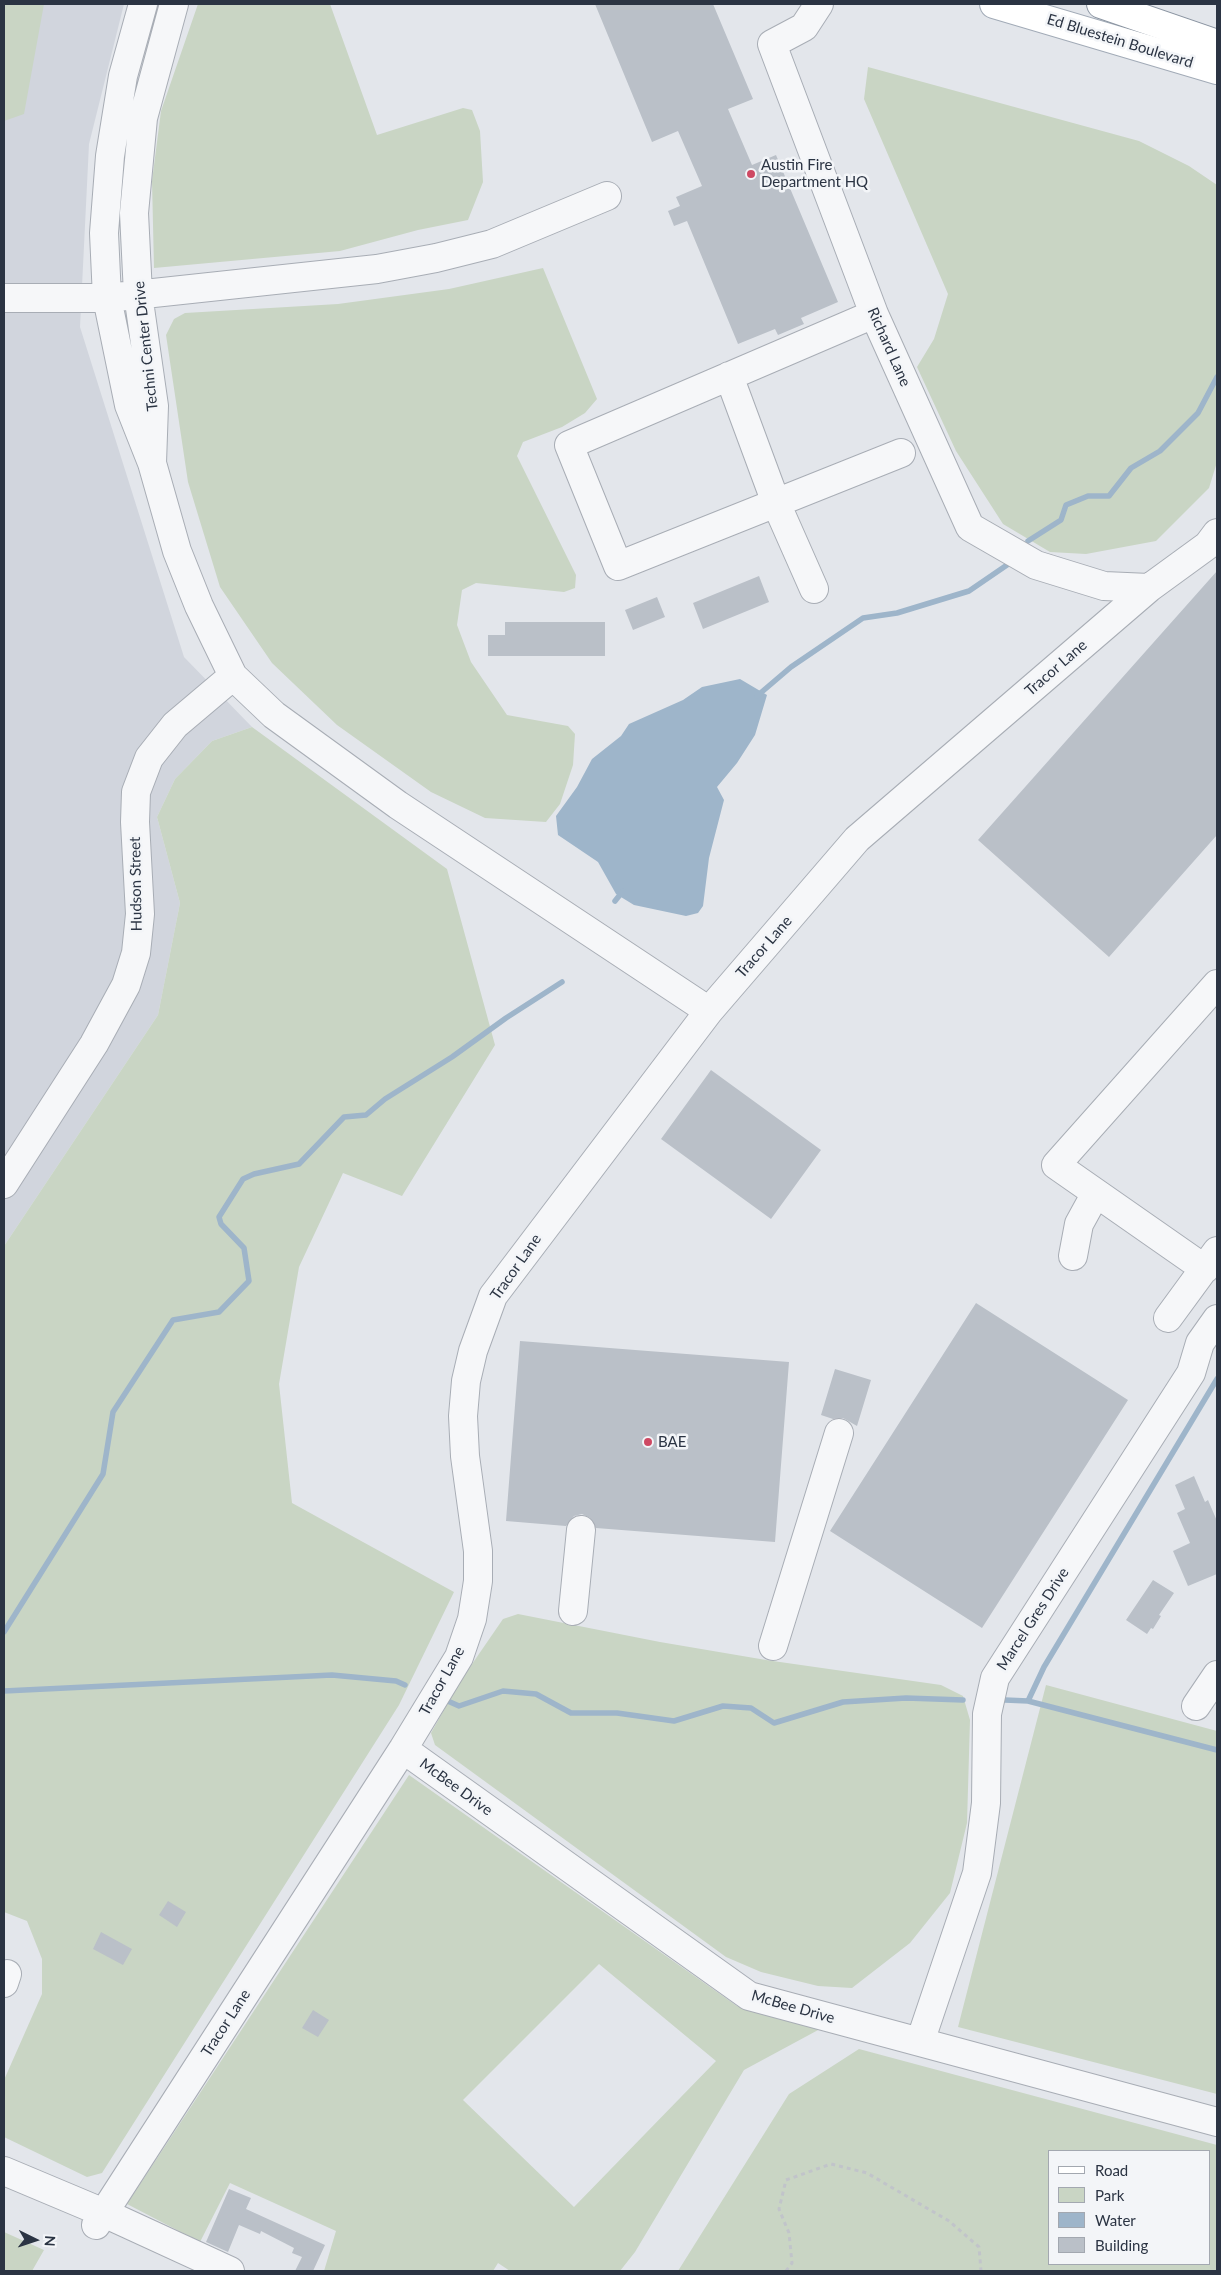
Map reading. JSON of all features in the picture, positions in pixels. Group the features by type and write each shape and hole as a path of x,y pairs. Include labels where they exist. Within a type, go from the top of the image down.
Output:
{"main road":[{"name":"Ed Bluestein Boulevard","path":"994,4 1217,70"},
{"path":"1102,4 1217,44"}],"street":[{"name":"Techni Center Drive","path":"143,4 122,76 110,156 104,233 107,298 129,405 152,463"},
{"name":"Techni Center Drive","path":"152,463 154,406 138,294 134,213 143,118 174,4"},
{"name":"Richard Lane","path":"819,4 804,27 772,44 874,314 970,527 1036,565 1104,586 1149,588"},
{"path":"4,298 107,298 377,269 436,258 492,244 607,196"},
{"path":"874,314 569,445 618,566 901,453"},
{"path":"729,376 776,503 814,589"},
{"path":"152,463 177,552 199,606 233,676 274,715 398,804 709,1011"},
{"name":"Tracor Lane","path":"100,2219 403,1749 458,1657 472,1620 478,1581 478,1551 465,1456 463,1416 466,1381 483,1319 504,1280 709,1011 857,839 1149,588 1208,545 1217,533"},
{"name":"Hudson Street","path":"4,1184 94,1044 126,985 136,954 140,914 134,822 136,792 149,758 175,725 233,676"},
{"path":"1168,1318 1211,1260 1096,1193 1056,1165 1217,984"},
{"path":"1074,1256 1079,1224 1096,1193"},
{"name":"Marcel Gres Drive","path":"920,2042 977,1873 986,1803 987,1714 995,1678 1191,1373 1200,1343 1217,1319"},
{"path":"773,1646 839,1433"},
{"path":"573,1611 581,1530"},
{"path":"1196,1706 1217,1675"},
{"name":"McBee Drive","path":"403,1749 749,1996 1217,2122"},
{"path":"4,2171 100,2219 230,2271"}],"path":[{"path":"786,2271 792,2263 789,2234 779,2209 786,2180 832,2164 867,2173 949,2221 979,2247 980,2271"}],"shaded area":[{"path":"4,4 124,4 89,144 80,327 184,657 252,727 212,741 175,779 157,817 180,903 158,1015 4,1246"}],"green space":[{"path":"4,4 44,4 24,114 4,121"},
{"path":"198,4 330,4 377,135 463,108 472,110 480,131 483,182 468,220 418,230 340,251 154,268 152,181 161,111"},
{"path":"868,67 1139,141 1189,166 1217,185 1217,462 1209,488 1156,541 1086,554 1050,552 1003,524 956,451 917,367 934,339 948,294 864,99"},
{"path":"543,268 597,399 585,413 562,427 523,442 517,456 576,575 575,588 564,592 476,583 462,590 457,625 471,662 507,715 568,726 575,734 573,765 560,804 546,822 485,818 431,792 337,725 272,663 220,587 188,482 166,335 174,319 185,313 338,304 449,289"},
{"path":"252,727 447,869 495,1045 402,1196 343,1173 299,1267 279,1384 292,1503 454,1592 399,1705 102,2173 87,2177 4,2137 4,2080 42,1994 42,1959 27,1921 4,1912 4,1246 158,1015 180,903 157,817 175,779 212,741"},
{"path":"518,1614 660,1642 766,1660 941,1685 963,1696 970,1720 967,1823 950,1893 910,1943 852,1988 818,1986 761,1972 726,1957 435,1745 431,1733 459,1683 503,1619"},
{"path":"1046,1685 1217,1731 1217,2094 958,2027"},
{"path":"409,1775 737,2006 820,2029 744,2070 635,2252 620,2271 510,2271 498,2263 493,2271 324,2271 336,2231 230,2183 200,2242 127,2204","holes":["599,1964 716,2061 574,2207 463,2100"]},
{"path":"859,2049 1217,2145 1217,2271 678,2271 789,2094"},
{"path":"4,2232 44,2250 32,2271 4,2271"}],"water":[{"path":"740,679 767,695 755,735 737,763 717,787 724,800 709,858 703,906 698,913 686,916 634,905 616,894 598,862 558,835 556,816 577,787 592,759 621,736 629,724 683,700 702,687"}],"building":[{"name":"Austin Fire Department HQ","path":"595,4 713,4 753,99 728,109 752,165 776,155 838,302 801,318 804,324 778,335 775,329 738,344 687,221 674,226 668,211 680,206 676,197 702,186 678,131 652,142"},
{"path":"1217,571 1217,835 1109,957 978,840"},
{"path":"759,576 769,602 703,629 693,603"},
{"path":"657,597 665,617 633,630 625,610"},
{"path":"505,622 605,622 605,656 488,656 488,635 505,635"},
{"path":"711,1070 821,1150 771,1219 661,1139"},
{"path":"976,1303 1128,1400 982,1628 830,1531"},
{"name":"BAE","path":"520,1341 789,1362 775,1542 596,1528 590,1518 582,1514 574,1516 566,1526 506,1521"},
{"path":"835,1369 871,1380 857,1426 843,1418 833,1419 821,1415"},
{"path":"1194,1476 1205,1502 1208,1500 1217,1521 1217,1574 1188,1586 1173,1551 1190,1543 1177,1513 1185,1509 1175,1485"},
{"path":"1153,1580 1174,1593 1159,1615 1161,1616 1153,1629 1151,1628 1147,1634 1126,1620"},
{"path":"168,1901 186,1912 177,1927 159,1915"},
{"path":"101,1932 132,1949 123,1965 93,1949"},
{"path":"313,2010 329,2020 318,2037 302,2028"},
{"path":"229,2189 251,2198 246,2209 325,2245 313,2271 295,2271 302,2257 292,2253 294,2248 261,2231 260,2234 239,2225 228,2252 206,2242"}],"waterway":[{"path":"1028,541 1061,520 1066,505 1088,496 1109,496 1131,468 1160,451 1198,413 1217,377"},
{"path":"757,696 791,667 863,618 897,613 969,591 1007,565"},
{"path":"615,901 623,891"},
{"path":"4,1632 103,1474 113,1412 173,1320 219,1312 249,1281 244,1248 221,1224 219,1217 243,1179 254,1174 299,1164 344,1117 366,1115 385,1099 452,1057 506,1018 562,982"},
{"path":"1028,1701 1044,1667 1217,1379"},
{"path":"4,1691 332,1675 396,1681 405,1685"},
{"path":"450,1702 459,1706 503,1691 536,1694 571,1713 617,1713 674,1721 723,1706 751,1708 774,1723 843,1702 906,1698 963,1700"},
{"path":"1005,1700 1028,1701 1217,1750"}],"place":[{"name":"Austin Fire Department HQ","path":"751,174"},
{"name":"BAE","path":"648,1442"}]}
